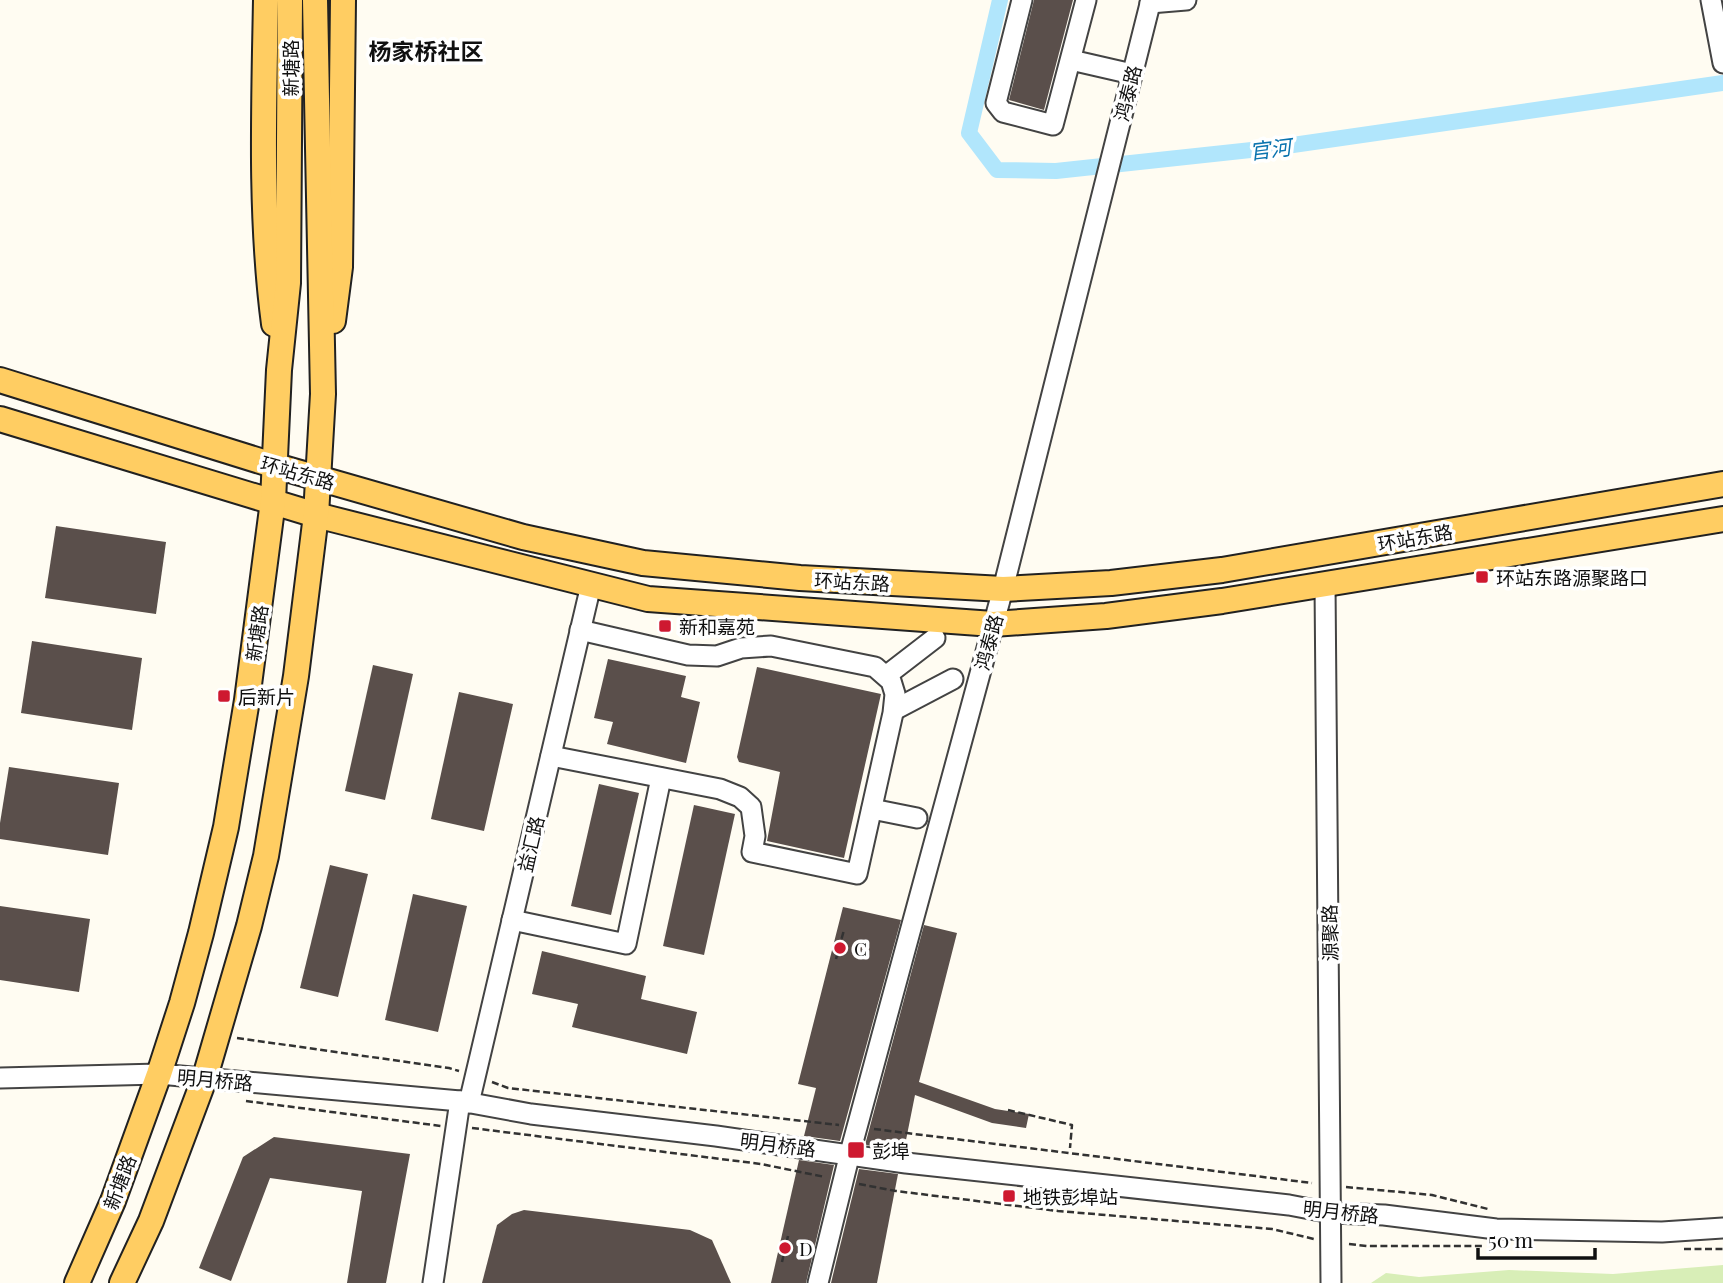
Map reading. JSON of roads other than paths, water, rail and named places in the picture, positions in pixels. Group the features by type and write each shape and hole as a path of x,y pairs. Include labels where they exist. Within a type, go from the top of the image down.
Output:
{"main road":[{"path":"266,0 264,107 268,274 279,370"},
{"name":"新塘路","path":"77,1283 113,1201 159,1074 201,933 226,827 247,700 276,466 279,370 288,283 290,0"},
{"name":"新塘路","path":"122,1283 151,1221 205,1077 249,926 266,856 296,676 316,515 323,394 315,0"},
{"path":"323,394 340,267 343,0"},
{"name":"环站东路","path":"0,380 276,466 523,537 643,564 800,578 1003,589 1111,583 1222,570 1723,484"},
{"name":"环站东路","path":"0,419 316,515 648,599 993,624 1106,616 1325,584 1723,519"}],"street":[{"path":"1022,0 996,103 1003,112 1053,125 1086,0"},
{"path":"1150,1 1186,0"},
{"path":"1711,0 1722,56"},
{"name":"鸿泰路","path":"818,1283 850,1153 1003,589 1150,1"},
{"path":"1071,60 1132,74"},
{"name":"源聚路","path":"1325,584 1331,1283"},
{"name":"益汇路","path":"433,1283 458,1127 475,1076 590,585"},
{"path":"551,756 720,789 740,797 751,807 755,836 752,852 857,874 894,710 895,694 887,675 875,667 853,661 771,646 741,648 717,656 688,655 580,630"},
{"path":"887,675 935,638"},
{"path":"894,710 953,679"},
{"path":"512,920 626,944 661,778"},
{"path":"872,809 917,818"},
{"name":"明月桥路","path":"0,1078 159,1074 465,1102 531,1114 850,1153 906,1163 1289,1205 1331,1213 1384,1215 1496,1229 1662,1232 1723,1228"}],"waterway":[{"name":"官河","path":"1000,0 969,133 997,170 1056,171 1279,147 1723,83"}],"place":[{"name":"环站东路源聚路口","path":"1482,577"},
{"name":"新和嘉苑","path":"665,626"},
{"name":"后新片","path":"224,696"},
{"name":"C","path":"840,948"},
{"name":"彭埠","path":"856,1150"},
{"name":"地铁彭埠站","path":"1009,1196"},
{"name":"D","path":"785,1248"}],"district":[{"name":"杨家桥社区","path":"426,50"}]}
